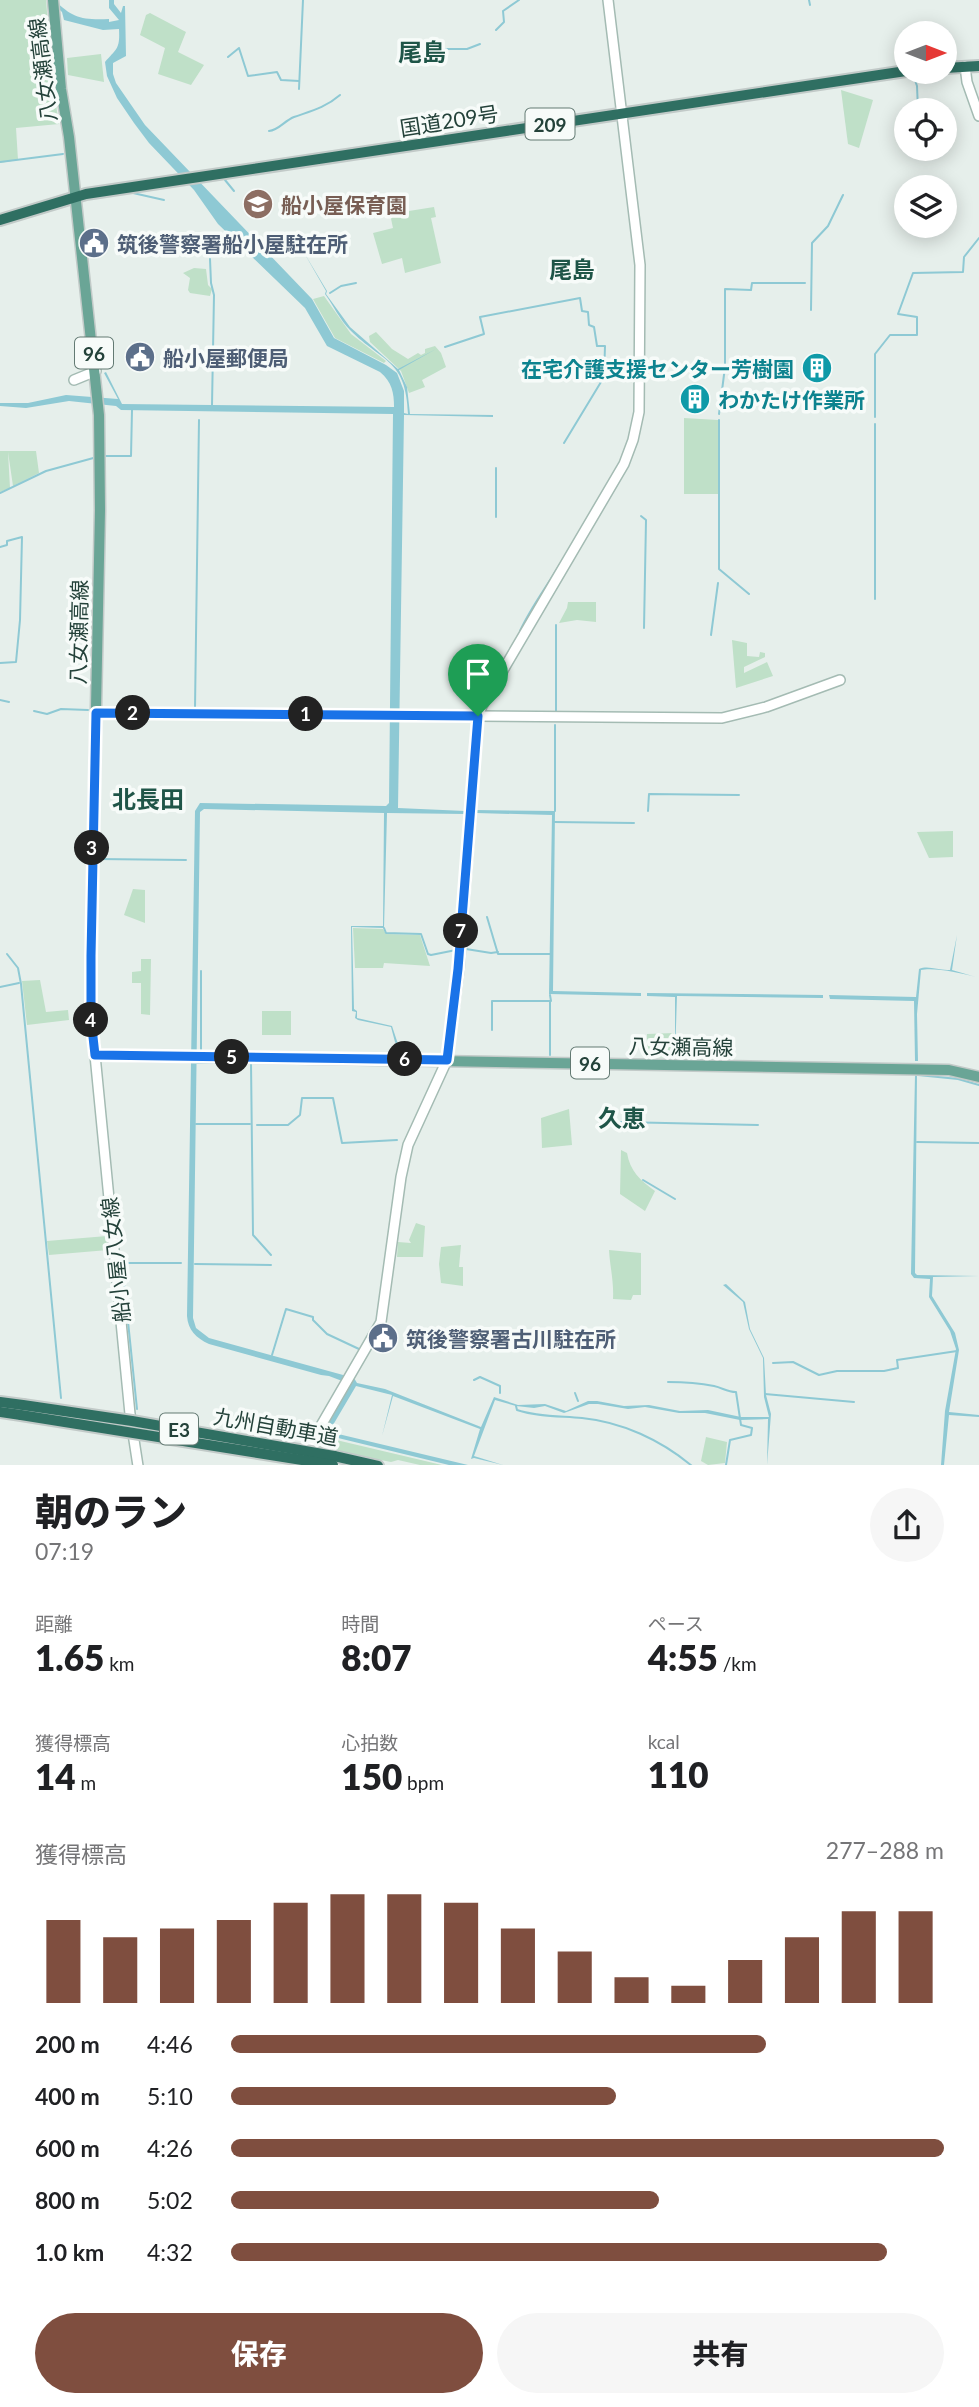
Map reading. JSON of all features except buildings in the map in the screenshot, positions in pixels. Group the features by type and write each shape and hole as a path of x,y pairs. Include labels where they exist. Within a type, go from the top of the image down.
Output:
{"highway":[{"path":"957,67 979,66"},
{"name":"国道209号","path":"0,220 86,194 894,73"},
{"name":"九州自動車道","path":"0,1402 22,1410 333,1462 378,1465"},
{"name":"九州自動車道","path":"0,1412 22,1410"}],"main road":[{"name":"八女瀬高線","path":"54,4 61,89 96,371 100,460 91,956 91,1019 95,1055 949,1070 979,1077"}],"street":[{"path":"302,1465 318,1429 381,1322 408,1145 447,1060 458,969 478,716 495,682 624,464 639,412 640,265 608,0"},
{"path":"965,66 967,82 979,116"},
{"path":"74,380 96,371"},
{"path":"96,713 722,718 745,714 840,680"},
{"name":"船小屋八女線","path":"95,1055 129,1401 138,1465"}],"green space":[{"path":"0,0 46,0 59,124 16,128 18,160 0,163"},
{"path":"150,13 186,32 178,52 204,65 191,85 158,74 165,48 140,35 146,15"},
{"path":"101,54 104,82 68,75 67,58"},
{"path":"841,90 873,100 859,148 848,144"},
{"path":"434,207 436,217 431,218 441,263 405,273 402,258 382,264 373,233 393,228 390,214"},
{"path":"194,268 206,269 208,285 212,289 210,296 190,293 188,290 190,278 183,273"},
{"path":"324,296 351,334 386,361 384,363 335,338 313,299"},
{"path":"376,332 392,349 408,359 435,346 446,367 422,380 425,387 409,393 401,371 370,342 369,336"},
{"path":"684,418 718,420 718,494 684,494"},
{"path":"0,451 36,451 39,473 13,486 8,452 10,488 0,492"},
{"path":"568,602 596,602 596,622 577,620 559,623"},
{"path":"732,640 747,643 747,656 759,657 760,652 765,653 765,657 744,667 744,673 767,662 773,676 736,688"},
{"path":"953,831 953,857 929,858 917,832"},
{"path":"133,889 145,890 145,923 124,915"},
{"path":"353,928 383,929 386,934 420,935 430,966 384,963 383,968 355,968"},
{"path":"141,959 151,959 150,1015 141,1014 141,983 132,983 132,972 141,971"},
{"path":"40,980 46,1012 68,1010 69,1020 27,1025 22,981"},
{"path":"262,1011 291,1011 291,1035 262,1035"},
{"path":"674,1033 673,1057 646,1058 647,1034"},
{"path":"569,1109 572,1145 542,1148 541,1118"},
{"path":"621,1150 627,1153 636,1175 655,1191 645,1211 620,1194"},
{"path":"416,1223 425,1226 423,1257 397,1257 398,1242 411,1243 409,1240"},
{"path":"107,1236 108,1250 49,1255 47,1241"},
{"path":"461,1245 459,1267 463,1267 463,1286 441,1283 441,1247"},
{"path":"609,1250 641,1253 641,1295 633,1295 631,1300 613,1299"},
{"path":"706,1437 727,1442 725,1463 708,1465 701,1461"},
{"path":"332,1439 442,1465 420,1465 398,1460 391,1462 314,1447 318,1440"}],"water":[{"path":"49,0 54,0 78,17 109,19 109,22 119,20 109,8 109,0 114,0 121,13 125,6 126,56 113,63 116,83 145,125 312,299 334,338 397,373 404,391 404,413 408,414 406,396 403,382 397,372 343,322 325,294 326,291 303,251 327,291 326,294 350,327 398,369 436,349 399,370 407,387 410,414 493,415 404,415 398,808 465,811 465,814 387,813 384,928 352,927 354,1009 357,1011 357,1018 392,1026 401,1053 391,1027 358,1020 355,1018 356,1012 352,1011 351,926 383,926 384,813 204,809 200,812 193,1318 196,1328 209,1338 354,1378 357,1383 385,1389 481,1427 494,1397 518,1405 545,1404 566,1411 588,1401 597,1401 624,1406 649,1405 680,1411 708,1410 741,1417 769,1417 764,1397 763,1358 749,1329 743,1302 723,1285 726,1284 745,1302 750,1329 764,1358 766,1395 771,1414 767,1465 768,1419 740,1420 705,1413 679,1413 645,1407 628,1409 598,1404 589,1404 564,1413 545,1406 516,1406 495,1400 474,1456 503,1465 471,1459 480,1429 393,1396 382,1436 392,1395 356,1386 333,1425 329,1423 350,1384 209,1344 191,1329 187,1316 195,811 200,803 386,806 389,803 393,414 121,410 116,406 69,401 26,408 0,406 0,403 28,403 66,395 118,399 104,373 106,372 122,404 394,407 394,397 390,384 380,372 327,346 305,308 218,224 194,190 149,143 134,123 117,98 107,76 105,62 117,48 119,29 103,30 64,20 62,12"},
{"path":"475,810 555,811 553,991 641,993 641,996 549,994 552,815 476,813"},
{"path":"957,935 952,970 976,977 956,972 921,970 917,1014 918,1061 915,1061 914,1001 830,999 829,995 916,997 919,969 927,968 950,970"},
{"path":"647,993 823,995 823,998 677,996 675,1057 675,997 647,996"},
{"path":"915,1075 915,1273 979,1276 933,1277 932,1296 955,1333 959,1350 949,1412 979,1415 949,1415 944,1465 941,1465 945,1411 956,1349 950,1331 929,1297 930,1279 914,1278 911,1274"},
{"path":"334,1433 468,1465 449,1465 334,1437"}],"waterway":[{"path":"299,89 303,0"},
{"path":"496,30 504,22 503,11 519,0"},
{"path":"809,0 810,5"},
{"path":"401,51 429,47 467,49 480,44"},
{"path":"228,57 239,48 248,76 277,72 281,80 299,81"},
{"path":"916,84 918,98"},
{"path":"269,131 294,117 323,106 340,95"},
{"path":"0,162 63,154"},
{"path":"225,180 234,191"},
{"path":"133,193 164,200"},
{"path":"811,310 812,243 828,226 843,195"},
{"path":"875,417 875,354 890,335 917,335 917,317 898,314 913,273 963,272 964,257 979,238"},
{"path":"210,259 214,295 212,405"},
{"path":"330,293 341,286 356,283"},
{"path":"719,414 725,367 725,289 751,290 752,283 805,283"},
{"path":"445,347 484,334 480,317 580,298 582,311 588,312 589,325 594,327 597,346 605,346 604,377 564,443"},
{"path":"102,456 131,456 132,410"},
{"path":"195,708 199,420"},
{"path":"719,420 719,569 749,594"},
{"path":"875,424 875,599"},
{"path":"0,493 46,471 97,457"},
{"path":"496,468 496,517"},
{"path":"641,516 646,520 644,628"},
{"path":"0,547 7,545 7,541 22,537 16,662 0,663"},
{"path":"520,631 560,564"},
{"path":"711,635 718,583"},
{"path":"556,625 556,712"},
{"path":"0,700 9,702"},
{"path":"34,711 47,714 61,709 88,710"},
{"path":"555,725 555,811"},
{"path":"648,811 649,794 739,795"},
{"path":"554,822 634,823"},
{"path":"98,859 186,860"},
{"path":"487,917 498,954 550,954"},
{"path":"384,928 386,933 421,934 428,954 431,955 456,950"},
{"path":"466,949 498,952"},
{"path":"7,954 18,968 21,984 61,1398"},
{"path":"201,971 201,1049"},
{"path":"0,987 19,983"},
{"path":"492,1030 492,1001 551,1001 550,995"},
{"path":"550,1001 550,1055"},
{"path":"195,1063 251,1063 253,1235 271,1255"},
{"path":"918,1075 958,1079 979,1085"},
{"path":"257,1125 288,1125 300,1115 302,1098 333,1098 342,1143 397,1140"},
{"path":"619,1122 758,1125"},
{"path":"196,1124 250,1124"},
{"path":"917,1142 979,1143"},
{"path":"643,1180 675,1199"},
{"path":"137,1409 122,1263 181,1263"},
{"path":"195,1264 271,1265"},
{"path":"272,1355 286,1309 313,1317 327,1334 359,1349"},
{"path":"773,1363 793,1362 819,1375 837,1371 884,1371 898,1368 897,1360 957,1351"},
{"path":"474,1380 480,1377 500,1386 500,1393"},
{"path":"668,1382 703,1384 736,1392 741,1425 752,1428 751,1435 730,1440 726,1465"},
{"path":"575,1393 578,1401"},
{"path":"765,1394 854,1402"},
{"path":"516,1406 517,1410 533,1414 597,1420 626,1428 654,1440 691,1465"}],"place":[{"name":"船小屋保育園","path":"258,204"},
{"name":"筑後警察署船小屋駐在所","path":"94,243"},
{"name":"船小屋郵便局","path":"140,357"},
{"name":"在宅介護支援センター芳樹園","path":"817,368"},
{"name":"わかたけ作業所","path":"695,399"},
{"name":"筑後警察署古川駐在所","path":"383,1338"}],"district":[{"name":"尾島","path":"422,51"},
{"name":"尾島","path":"572,269"},
{"name":"北長田","path":"148,798"},
{"name":"久恵","path":"622,1117"}],"route":[{"path":"96,713 478,716 458,969 447,1060 95,1055 91,1019 91,956 96,713"}]}
